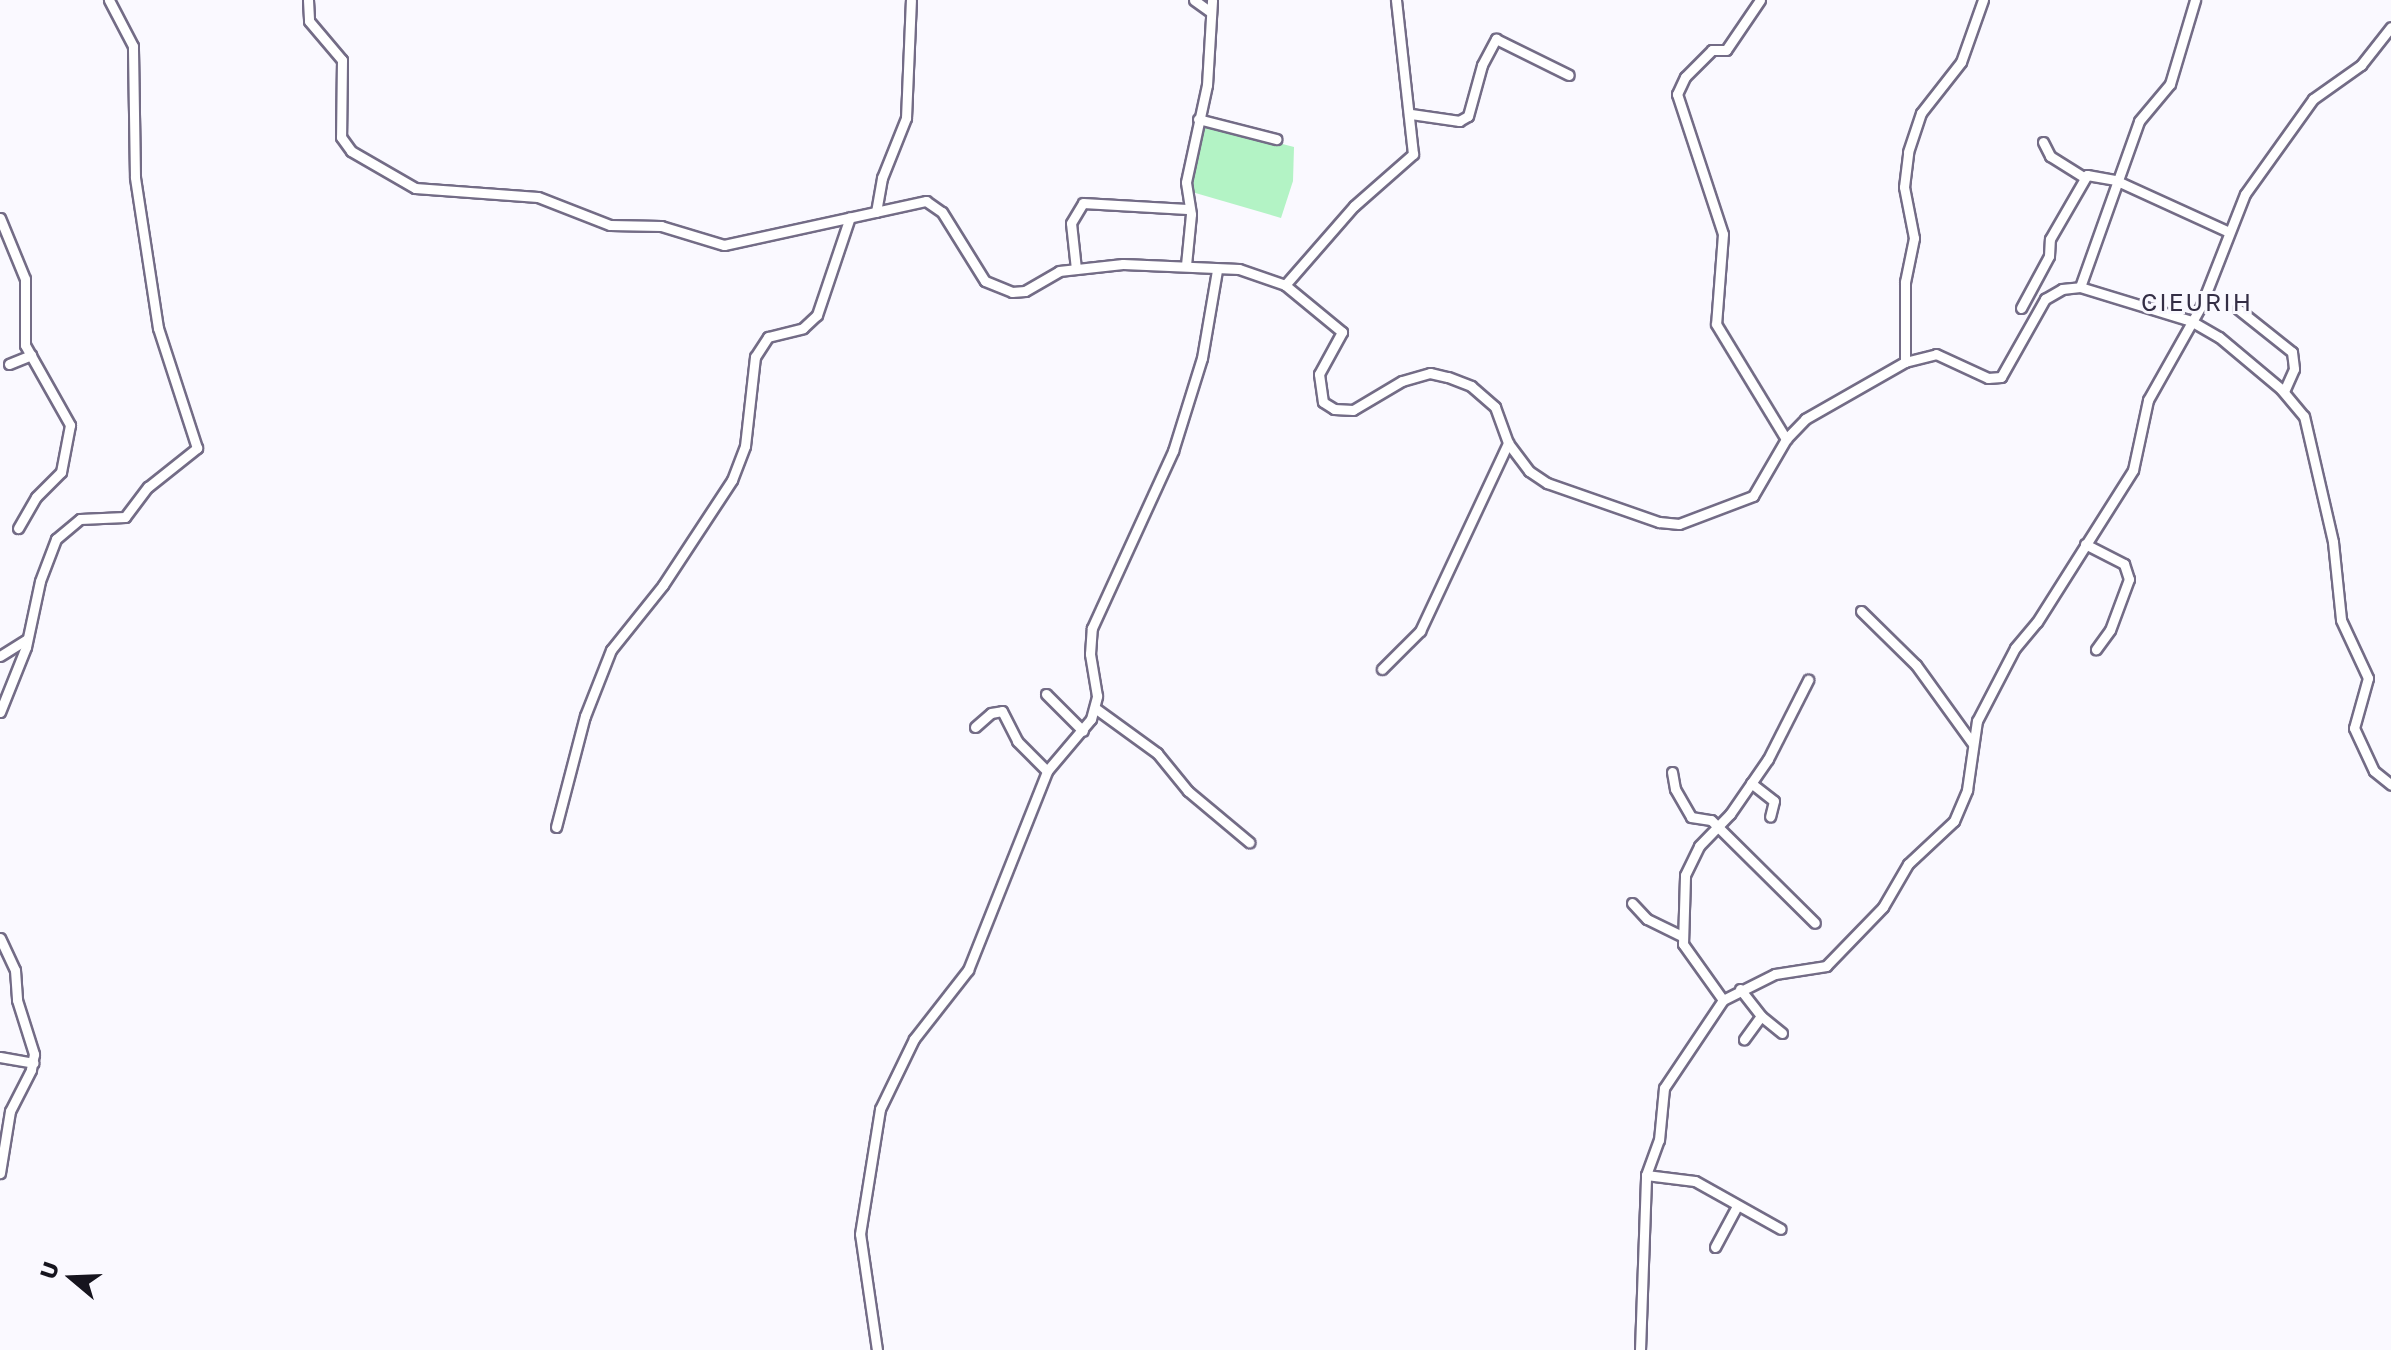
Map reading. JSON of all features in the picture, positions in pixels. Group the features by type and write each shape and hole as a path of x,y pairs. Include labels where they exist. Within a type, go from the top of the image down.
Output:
{"street":[{"path":"0,712 29,637 43,567 63,530 88,518 125,517 148,487 197,448 158,328 134,164 133,46 109,0"},
{"path":"308,0 309,21 342,60 341,137 351,151 415,188 538,197 610,225 661,226 724,245 921,200 931,203 980,275 1001,290 1025,291 1059,271 1076,269 1186,265 1217,270 1239,269 1285,285 1342,332 1319,374 1323,402 1334,409 1353,410 1402,381 1430,373 1483,393 1495,407 1508,443 1529,471 1547,483 1659,522 1679,524 1753,496 1786,439 1819,409 1905,362 1936,354 1988,378 2001,377 2045,299 2062,289 2080,287 2191,321 2219,337 2284,391 2306,419 2332,536 2340,616 2368,678 2354,728 2374,771 2391,785"},
{"path":"876,212 882,178 906,118 911,0"},
{"path":"1186,265 1186,182 1208,79 1210,5 1194,0"},
{"path":"1285,285 1354,206 1413,154 1411,114 1396,0"},
{"path":"1760,0 1726,50 1712,50 1685,77 1677,94 1708,176 1723,234 1716,324 1786,439"},
{"path":"1905,362 1905,282 1914,238 1904,187 1908,152 1921,113 1961,62 1983,0"},
{"path":"2080,287 2115,180 2141,117 2170,84 2195,0"},
{"path":"1640,1350 1646,1175 1659,1140 1664,1088 1723,1000 1775,974 1826,966 1883,907 1908,864 1954,821 1967,790 1977,721 2015,648 2133,470 2148,400 2191,321 2259,172 2303,111 2361,65 2391,27"},
{"path":"1411,114 1459,121 1468,116 1480,69 1496,39 1569,75"},
{"path":"1198,119 1276,139"},
{"path":"2043,142 2050,156 2084,177 2099,174 2115,180 2229,232"},
{"path":"2021,308 2084,177"},
{"path":"1076,269 1071,223 1083,203 1187,209"},
{"path":"556,827 585,716 611,650 663,585 732,480 745,446 750,380 759,348 768,337 803,328 817,315 850,217"},
{"path":"0,218 25,279 24,341 61,405 70,435 61,472 36,497 18,528"},
{"path":"877,1350 860,1234 880,1109 914,1039 968,970 1047,771 1083,731 1095,708 1092,628 1173,451 1202,358 1217,270"},
{"path":"2238,309 2292,352 2294,369 2284,391"},
{"path":"9,364 31,355"},
{"path":"1382,669 1420,631 1508,443"},
{"path":"2085,544 2124,564 2129,579 2110,630 2096,649"},
{"path":"1861,611 1916,665 1973,744"},
{"path":"0,656 29,637"},
{"path":"1723,1000 1688,955 1682,936 1685,875 1699,846 1717,829 1751,783 1808,680"},
{"path":"1046,694 1083,731"},
{"path":"1095,708 1162,757 1188,791 1249,842"},
{"path":"975,727 991,713 1002,711 1017,741 1047,771"},
{"path":"1672,772 1675,789 1691,817 1708,819 1815,923"},
{"path":"1751,783 1774,801 1770,817"},
{"path":"1632,903 1647,919 1682,936"},
{"path":"0,938 15,970 17,1000 30,1033 33,1063 10,1111 0,1173"},
{"path":"1740,989 1761,1016 1782,1033"},
{"path":"1744,1039 1761,1016"},
{"path":"0,1057 33,1063"},
{"path":"1646,1175 1695,1181 1781,1229"},
{"path":"1715,1247 1737,1206"}],"green space":[{"path":"1201,123 1294,147 1293,181 1281,218 1192,192"}],"district":[{"name":"CIEURIH","path":"2197,302"}]}
